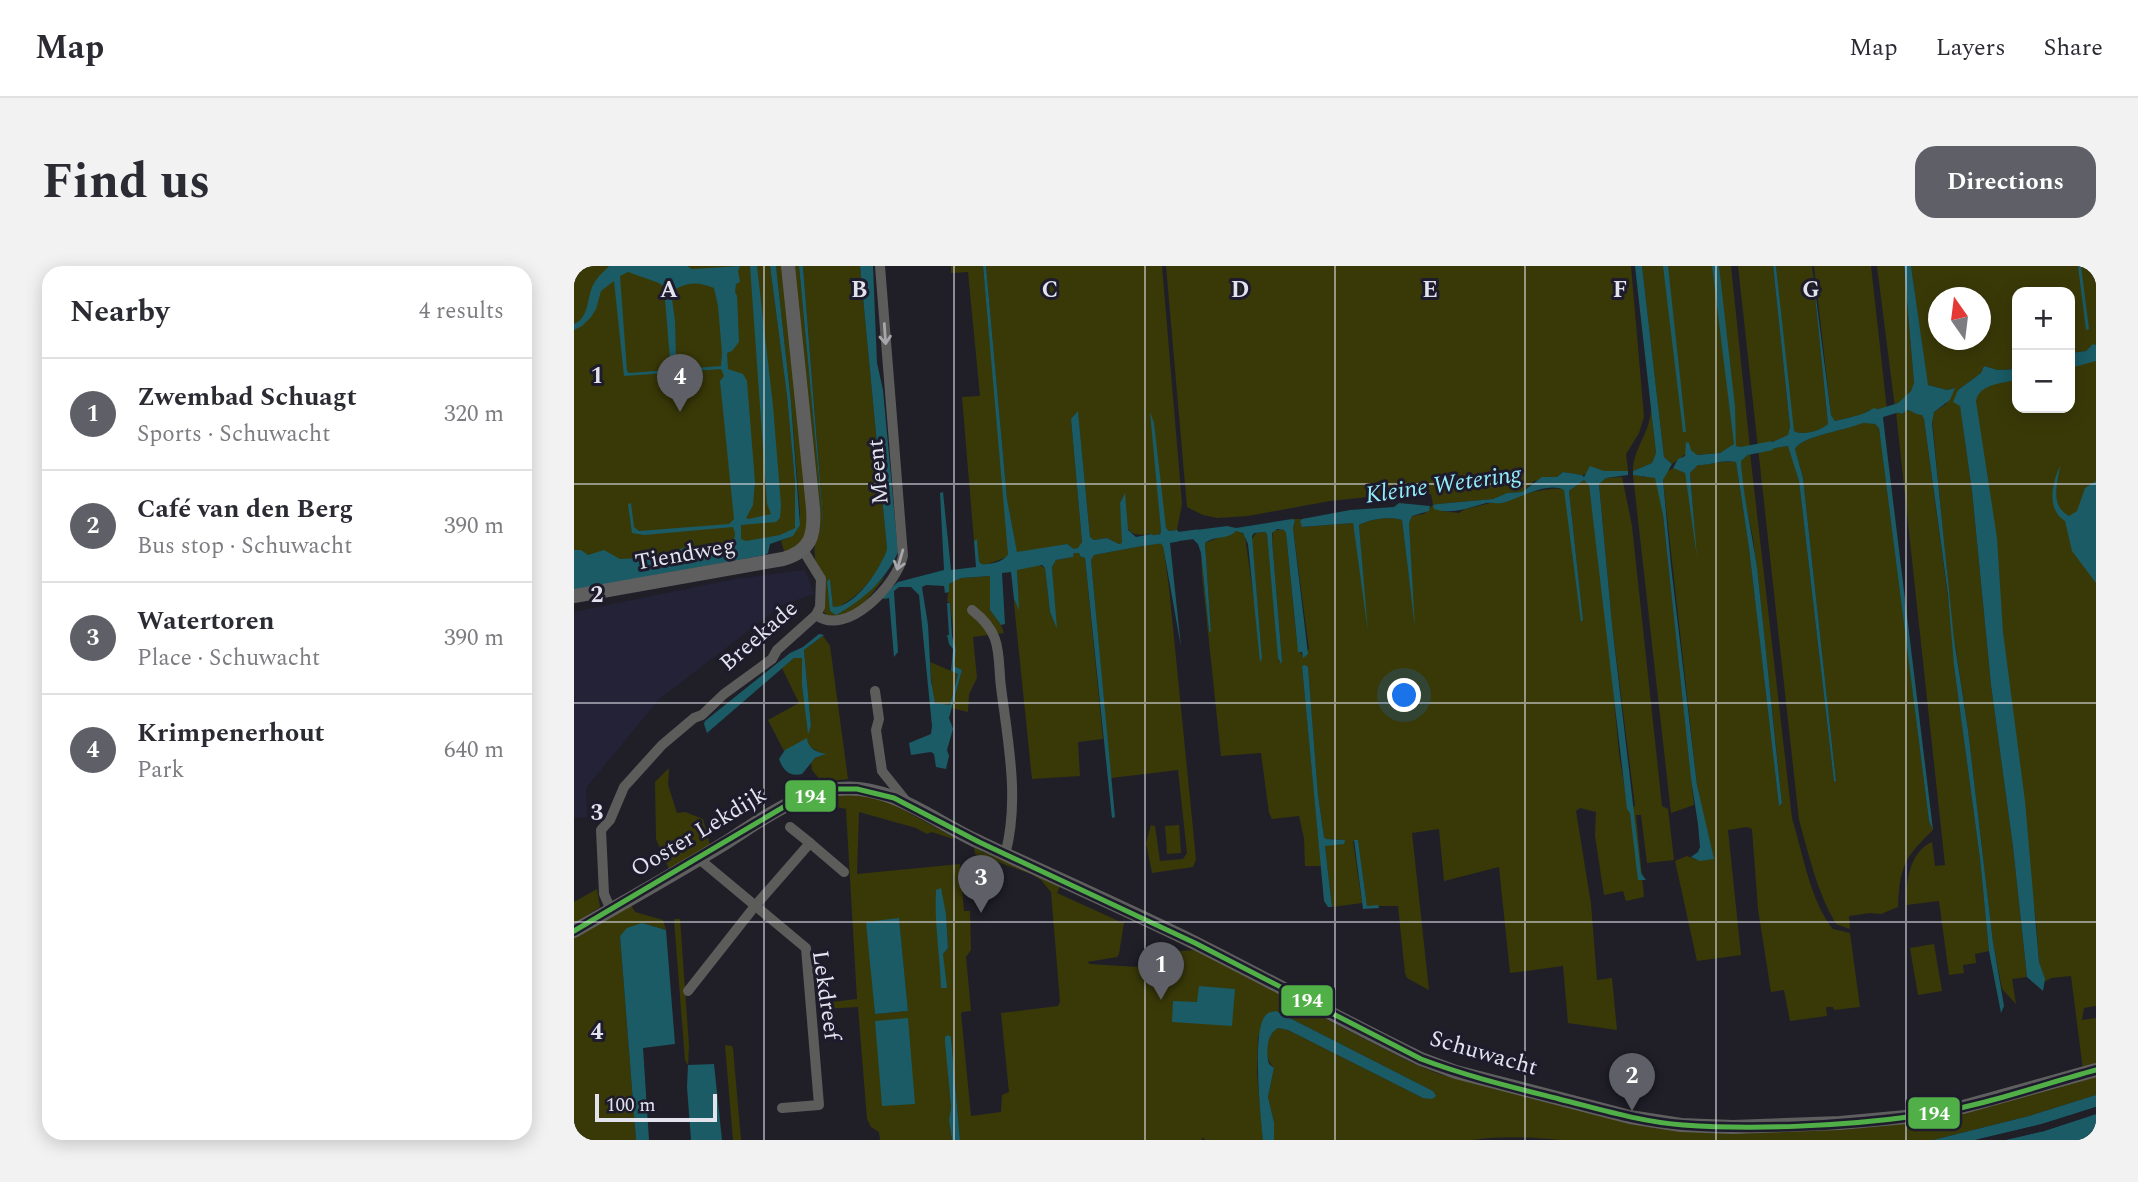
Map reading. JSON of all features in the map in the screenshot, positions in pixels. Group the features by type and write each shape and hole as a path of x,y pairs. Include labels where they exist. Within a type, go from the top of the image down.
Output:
{"street":[{"path":"788,266 814,522 809,541 803,550"},
{"name":"Meent","path":"816,615 833,622 846,620 859,613 890,580 903,556 880,266"},
{"name":"Tiendweg","path":"574,596 783,559 803,550"},
{"name":"Breekade","path":"611,910 604,894 599,833 610,820 624,787 662,745 772,659 777,650 816,615 820,607 821,579 803,550"},
{"path":"972,610 983,619 995,639 1010,754 1013,803 1005,855"},
{"name":"Schuwacht","path":"875,691 879,719 876,730 882,771 908,804"},
{"name":"Schuwacht","path":"852,788 883,793 908,804 965,836 1057,876 1421,1059 1456,1072 1630,1117 1681,1125 1733,1127 1871,1121 1939,1112 2096,1070"},
{"name":"Ooster Lekdijk","path":"574,931 779,808 820,792 852,788"},
{"path":"790,827 844,872"},
{"path":"688,991 755,906 810,843"},
{"name":"Lekdreef","path":"698,858 806,948 820,1105 782,1108"}],"shaded area":[{"path":"574,266 770,266 795,483 795,528 790,535 754,547 574,580"},
{"path":"776,266 784,266 809,525 802,542 785,554 781,541 796,530 800,512"},
{"path":"792,266 799,266 825,542 803,266 860,266 887,549 868,583 853,598 836,608 833,607 830,579 830,611 842,612 886,576 862,605 838,617 828,617 824,612 815,559"},
{"path":"951,266 983,266 1009,549 1007,557 988,564 981,564 979,561 977,540 974,541 962,397 980,396 968,272 951,273"},
{"path":"986,266 1162,266 1182,504 1177,530 1169,531 1166,528 1158,494 1161,531 1158,537 1152,534 1134,534 1127,526 1124,495 1120,503 1123,543 1119,544 1107,538 1094,540 1090,537 1078,412 1071,419 1082,542 1079,548 1074,549 1067,544 1017,553 1007,499"},
{"path":"1166,266 1631,266 1644,417 1639,433 1626,454 1628,471 1582,475 1563,472 1557,477 1534,481 1522,492 1507,493 1493,499 1438,504 1442,511 1459,513 1465,509 1532,492 1565,490 1583,620 1569,491 1585,479 1589,485 1608,632 1619,753 1628,809 1635,806 1612,624 1599,483 1606,478 1622,477 1632,526 1662,806 1668,809 1674,860 1647,863 1641,815 1636,815 1644,897 1626,901 1623,891 1604,895 1595,836 1596,812 1580,808 1576,811 1591,904 1597,980 1612,978 1617,1030 1568,1023 1563,966 1510,973 1499,867 1444,881 1439,829 1412,833 1429,990 1407,978 1405,973 1398,906 1367,906 1358,841 1353,841 1362,903 1332,907 1325,846 1345,840 1324,837 1308,668 1302,666 1321,866 1305,866 1304,838 1299,816 1272,819 1261,753 1221,756 1202,575 1201,553 1211,631 1205,543 1239,530 1245,536 1262,658 1252,539 1256,533 1267,534 1279,662 1282,660 1273,530 1284,530 1286,533 1296,634 1298,648 1303,657 1309,649 1293,528 1295,521 1292,519 1302,519 1300,521 1303,527 1353,523 1365,605 1359,525 1380,519 1402,520 1413,609 1409,523 1412,516 1424,514 1433,505 1431,494 1405,493 1330,501 1248,516 1217,518 1187,507"},
{"path":"1642,266 1731,266 1750,449 1732,446 1720,453 1696,455 1691,450 1672,464 1664,457"},
{"path":"1738,266 1773,266 1790,427 1789,435 1764,445 1763,450 1788,446 1799,481 1834,782 1803,478 1795,449 1812,438 1850,427 1856,416 1835,421 1831,415 1814,266 1871,266 1887,410 1869,410 1861,416 1879,427 1929,821 1933,830 1905,864 1898,907 1881,914 1849,916 1850,929 1836,924 1829,912 1814,873 1799,820"},
{"path":"1776,266 1812,266 1828,424 1811,432 1794,431 1792,424"},
{"path":"1877,266 1904,266 1914,383 1911,391 1895,408"},
{"path":"1911,266 2096,266 2096,345 2086,351 2075,352 2075,287 2012,287 2012,369 1998,370 1984,366 1981,373 1958,390 1972,491 1991,685 2027,977 2012,979 2016,1004 2002,989 1993,942 1955,643 1954,666 1980,859 1989,951 1975,954 1976,963 1963,965 1964,973 1949,975 1939,901 1906,905 1910,869 1918,853 1932,842 1935,866 1945,865 1896,412 1902,414 1907,410 1922,414 1924,419 1953,635 1932,418 1934,412 1946,404 1954,388 1947,390 1928,385"},
{"path":"2096,357 2096,1006 2084,1008 2082,1020 2096,1018 2096,1067 2083,1070 2071,976 2051,978 2044,982 2039,962 1970,392 2012,379 2012,413 2075,413 2075,363"},
{"path":"1651,408 1656,453 1652,463 1633,471 1636,455 1648,425"},
{"path":"1750,453 1792,818 1808,876 1825,918 1833,929 1850,933 1860,1007 1834,1010 1833,1007 1826,1007 1827,1016 1790,1021 1784,990 1771,992 1758,909 1752,829 1747,827 1728,830 1741,955 1697,961 1675,861 1687,856 1697,860 1713,859 1697,785 1663,480 1667,471 1674,468 1685,473 1695,534 1690,473 1698,465 1736,462 1749,548 1779,805 1782,803 1753,538 1742,486 1741,461"},
{"path":"1640,474 1643,477 1656,477 1663,515 1694,805 1671,813 1633,475"},
{"path":"1155,540 1163,545 1169,588 1196,859 1193,867 1152,873 1146,843 1151,825 1155,826 1160,861 1183,859 1187,853 1178,770 1111,778 1091,560 1094,555 1153,544"},
{"path":"1074,553 1085,558 1103,739 1078,742 1080,776 1032,779 1014,604 1014,599 1018,607 1017,569 1039,565 1045,568 1050,612 1056,626 1052,567 1056,560 1073,557"},
{"path":"805,570 814,594 782,605 659,699 586,788 587,817 574,818 574,612 735,579"},
{"path":"991,576 990,610 1004,633 973,637 977,678 969,694 968,712 952,708 962,670 954,666 954,635 950,603 947,601 949,584 961,578"},
{"path":"823,636 830,646 848,779 822,782 812,770 811,763 815,758 824,755 809,746 807,739 784,751 768,720 799,703 782,668 794,658 802,657 802,686 808,732 811,726 804,650"},
{"path":"930,662 958,674 950,705 940,705 933,700"},
{"path":"669,768 668,785 677,813 685,812 703,819 710,845 669,869 656,839 655,782"},
{"path":"832,793 878,796 953,837 932,832 927,834 916,828 859,812 857,874 960,864 964,911 970,911 971,950 966,957 971,1011 961,1014 971,1116 1001,1112 1002,1095 1009,1092 1001,1013 1058,1006 1060,1002 1051,892 1041,880 1031,874 975,854 974,847 978,846 982,852 1006,859 1060,886 1057,893 1123,923 1125,916 1117,957 1087,962 1090,964 1138,967 1140,958 1174,960 1178,951 1199,950 1337,1025 1439,1074 1635,1124 1820,1128 2096,1074 2096,1095 2029,1116 1933,1140 1560,1140 1516,1137 1472,1140 1274,1140 1274,1122 1268,1097 1274,1068 1268,1059 1267,1047 1270,1036 1278,1028 1288,1030 1423,1098 1434,1098 1433,1091 1276,1011 1258,1037 1257,1073 1263,1140 1205,1140 1203,1137 1202,1140 960,1140 951,1037 945,1037 952,1140 880,1140 879,1132 871,1127 867,1119 858,1007 822,1009 823,1003 857,999 846,809 804,800","holes":["940,889 946,914 948,948 943,954 941,987","899,919 908,1011 875,1014 871,965"]},
{"path":"1179,825 1181,853 1167,854 1165,826"},
{"path":"597,889 600,907 574,924 574,902"},
{"path":"629,902 635,912 663,920 666,930 642,923 620,936 636,1140 574,1140 574,934"},
{"path":"674,919 680,919 688,1065 685,1060"},
{"path":"1934,944 1942,991 1918,995 1910,948"},
{"path":"725,1045 732,1046 733,1049 741,1140 733,1140"}],"water":[{"path":"609,266 687,266 692,269 740,266 740,282 736,284 735,292 739,342 727,353 728,369 743,374 747,381 755,482 753,505 746,518 749,519 771,514 767,504 750,266 757,266 781,505 780,518 776,522 741,525 741,539 746,541 780,535 795,528 795,483 787,396 770,266 776,266 791,402 800,525 793,536 770,544 765,555 574,590 574,550 581,550 588,555 604,550 620,559 640,558 646,554 668,555 685,547 710,554 726,549 734,543 733,527 644,535 632,533 628,504 631,503 634,527 639,531 729,524 734,519 720,381 724,376 721,369 624,376 614,281 601,291 591,317 574,330 574,324 584,316 593,284","holes":["628,272 664,287 670,360 676,359 671,292 692,284 714,288 718,306 721,366 629,373 627,371 620,276"]},
{"path":"799,266 803,266 825,544"},
{"path":"860,266 873,266 877,363 883,390 898,552 887,572 873,588 836,615 830,611 827,581 830,579 833,607 841,606 866,586 887,549"},
{"path":"983,266 986,266 1007,499 1017,552 1067,544 1074,549 1082,542 1071,419 1078,411 1090,537 1094,540 1107,538 1122,543 1120,503 1125,493 1128,530 1136,537 1152,534 1155,537 1153,544 1094,555 1091,560 1115,817 1112,818 1085,558 1079,553 1056,560 1052,567 1057,629 1050,612 1045,568 1042,565 1017,570 1019,610 1014,599 1011,572 1002,573 1005,624 1001,625 990,610 990,576 961,578 949,584 949,592 945,593 944,586 922,587 935,703 950,705 958,674 951,671 953,649 947,635 947,603 950,603 952,636 956,650 954,666 962,670 949,718 953,729 947,750 949,756 946,769 936,767 934,754 931,752 911,755 909,743 931,734 932,726 919,595 911,587 899,587 894,591 898,652 894,657 889,598 881,597 898,582 944,570 940,493 943,492 951,570 976,567 974,541 977,539 981,564 996,562 1008,554"},
{"path":"1635,266 1642,266 1664,457 1672,464 1663,480 1671,566 1697,785 1714,859 1700,861 1691,857 1700,847 1663,515 1655,478 1633,475 1633,471 1652,463 1656,453"},
{"path":"1663,266 1668,266 1686,432 1683,432"},
{"path":"1712,266 1719,266 1735,407 1736,446 1750,449 1750,453 1741,461 1742,474 1757,568 1782,803 1779,806 1749,548 1736,462 1698,465 1690,473 1697,557 1685,473 1673,468 1678,459 1685,456 1686,442 1697,455 1720,453 1734,444"},
{"path":"1773,266 1776,266 1794,431 1811,432 1828,424 1812,266 1831,415 1835,421 1856,416 1859,421 1857,425 1805,441 1795,449 1803,478 1834,782 1799,481 1788,446 1763,450 1761,447 1788,435 1790,427"},
{"path":"1904,266 1911,266 1928,385 1947,390 1955,388 1950,400 1934,412 1932,423 1954,639 1968,730 1993,942 2004,1006 2001,1013 1989,951 1980,859 1954,666 1948,595 1924,419 1922,415 1907,410 1902,414 1896,412 1894,407 1911,391 1914,383"},
{"path":"2078,266 2081,266 2089,329 2086,330"},
{"path":"2093,344 2096,345 2096,361 2075,367 2075,352 2086,351"},
{"path":"1984,366 1998,370 2012,369 2012,381 1987,388 1978,395 1976,401 1997,538 2003,632 2025,801 2039,962 2045,979 2043,991 2027,977 1991,685 1972,491 1960,406 1953,402 1958,390 1981,373"},
{"path":"1874,408 1884,412 1933,830 1929,821 1879,428 1875,424 1865,423 1861,415"},
{"path":"1150,412 1154,423 1166,528 1169,531 1177,530 1181,534 1180,541 1170,543 1181,647 1163,546 1158,540 1161,531"},
{"path":"1590,466 1604,471 1628,471 1628,475 1606,478 1599,484 1612,624 1641,873 1646,880 1638,880 1630,813 1627,809 1589,485 1584,480 1569,491 1583,620 1581,622 1564,490 1541,489 1502,503 1486,503 1454,511 1434,509 1433,505 1493,499 1507,493 1522,492 1542,477 1557,477 1563,472 1584,477"},
{"path":"2060,466 2057,500 2069,516 2077,511 2085,488 2096,481 2096,583 2072,551 2065,521 2055,510 2052,495"},
{"path":"1399,503 1430,506 1429,511 1412,516 1409,523 1415,628 1402,520 1386,518 1359,525 1368,632 1353,523 1302,527 1300,521 1350,510 1394,507"},
{"path":"1295,520 1293,528 1308,654 1303,658 1302,652 1298,652 1286,533 1277,529 1272,533 1272,540 1281,664 1278,658 1267,534 1254,533 1252,536 1262,658 1260,662 1248,544 1243,533 1236,531 1229,536 1205,543 1211,632 1201,553 1198,544 1189,539 1188,534 1189,531 1227,526 1236,528"},
{"path":"819,634 824,635 804,650 811,726 808,734 802,686 802,658 794,658 707,733 705,721 790,653 803,647"},
{"path":"1302,666 1308,667 1324,837 1345,840 1344,844 1325,846 1332,907 1328,907 1324,901"},
{"path":"807,738 811,747 826,754 815,758 802,774 790,773 779,759 785,750"},
{"path":"1354,840 1358,840 1367,906 1378,905 1379,908 1363,909"},
{"path":"941,888 946,914 948,948 943,954 947,988 941,988 936,926 936,890"},
{"path":"899,918 908,1011 875,1014 866,922"},
{"path":"642,923 666,930 675,1044 643,1048 649,1140 636,1140 620,936 627,928"},
{"path":"1199,986 1235,989 1232,1026 1172,1022 1173,1001 1197,1002"},
{"path":"1276,1011 1433,1091 1436,1096 1432,1099 1423,1098 1288,1030 1278,1028 1271,1035 1267,1049 1269,1064 1274,1068 1268,1097 1274,1122 1274,1140 1263,1140 1258,1075 1259,1037 1266,1015"},
{"path":"908,1018 915,1104 882,1106 875,1021"},
{"path":"948,1035 951,1037 960,1140 952,1140 949,1120 951,1107 945,1042"},
{"path":"714,1064 722,1140 691,1140 688,1065"},
{"path":"2096,1095 2096,1107 2042,1124 1975,1140 1933,1140 2029,1116"},
{"path":"2096,1114 2096,1140 2005,1140 2044,1131"}],"pier":[{"path":"2096,1107 2096,1114 2044,1131 2005,1140 2002,1140 2003,1137 1975,1140 2042,1124"}],"waterway":[{"name":"Kleine Wetering","path":"1848,423 1904,406"},
{"name":"Kleine Wetering","path":"1739,452 1770,446"},
{"name":"Kleine Wetering","path":"1145,541 1197,534"}],"transit line":[{"name":"194","path":"574,931 792,802 822,792 857,789 894,798 979,842 1195,943 1421,1059 1489,1081 1620,1115 1667,1123 1711,1126 1769,1127 1859,1122 1962,1108 2096,1070"}],"place":[{"name":"Krimpenerhout","path":"680,412"},
{"name":"Watertoren","path":"981,913"},
{"name":"Zwembad Schuagt","path":"1161,1000"},
{"name":"Café van den Berg","path":"1632,1111"}]}
